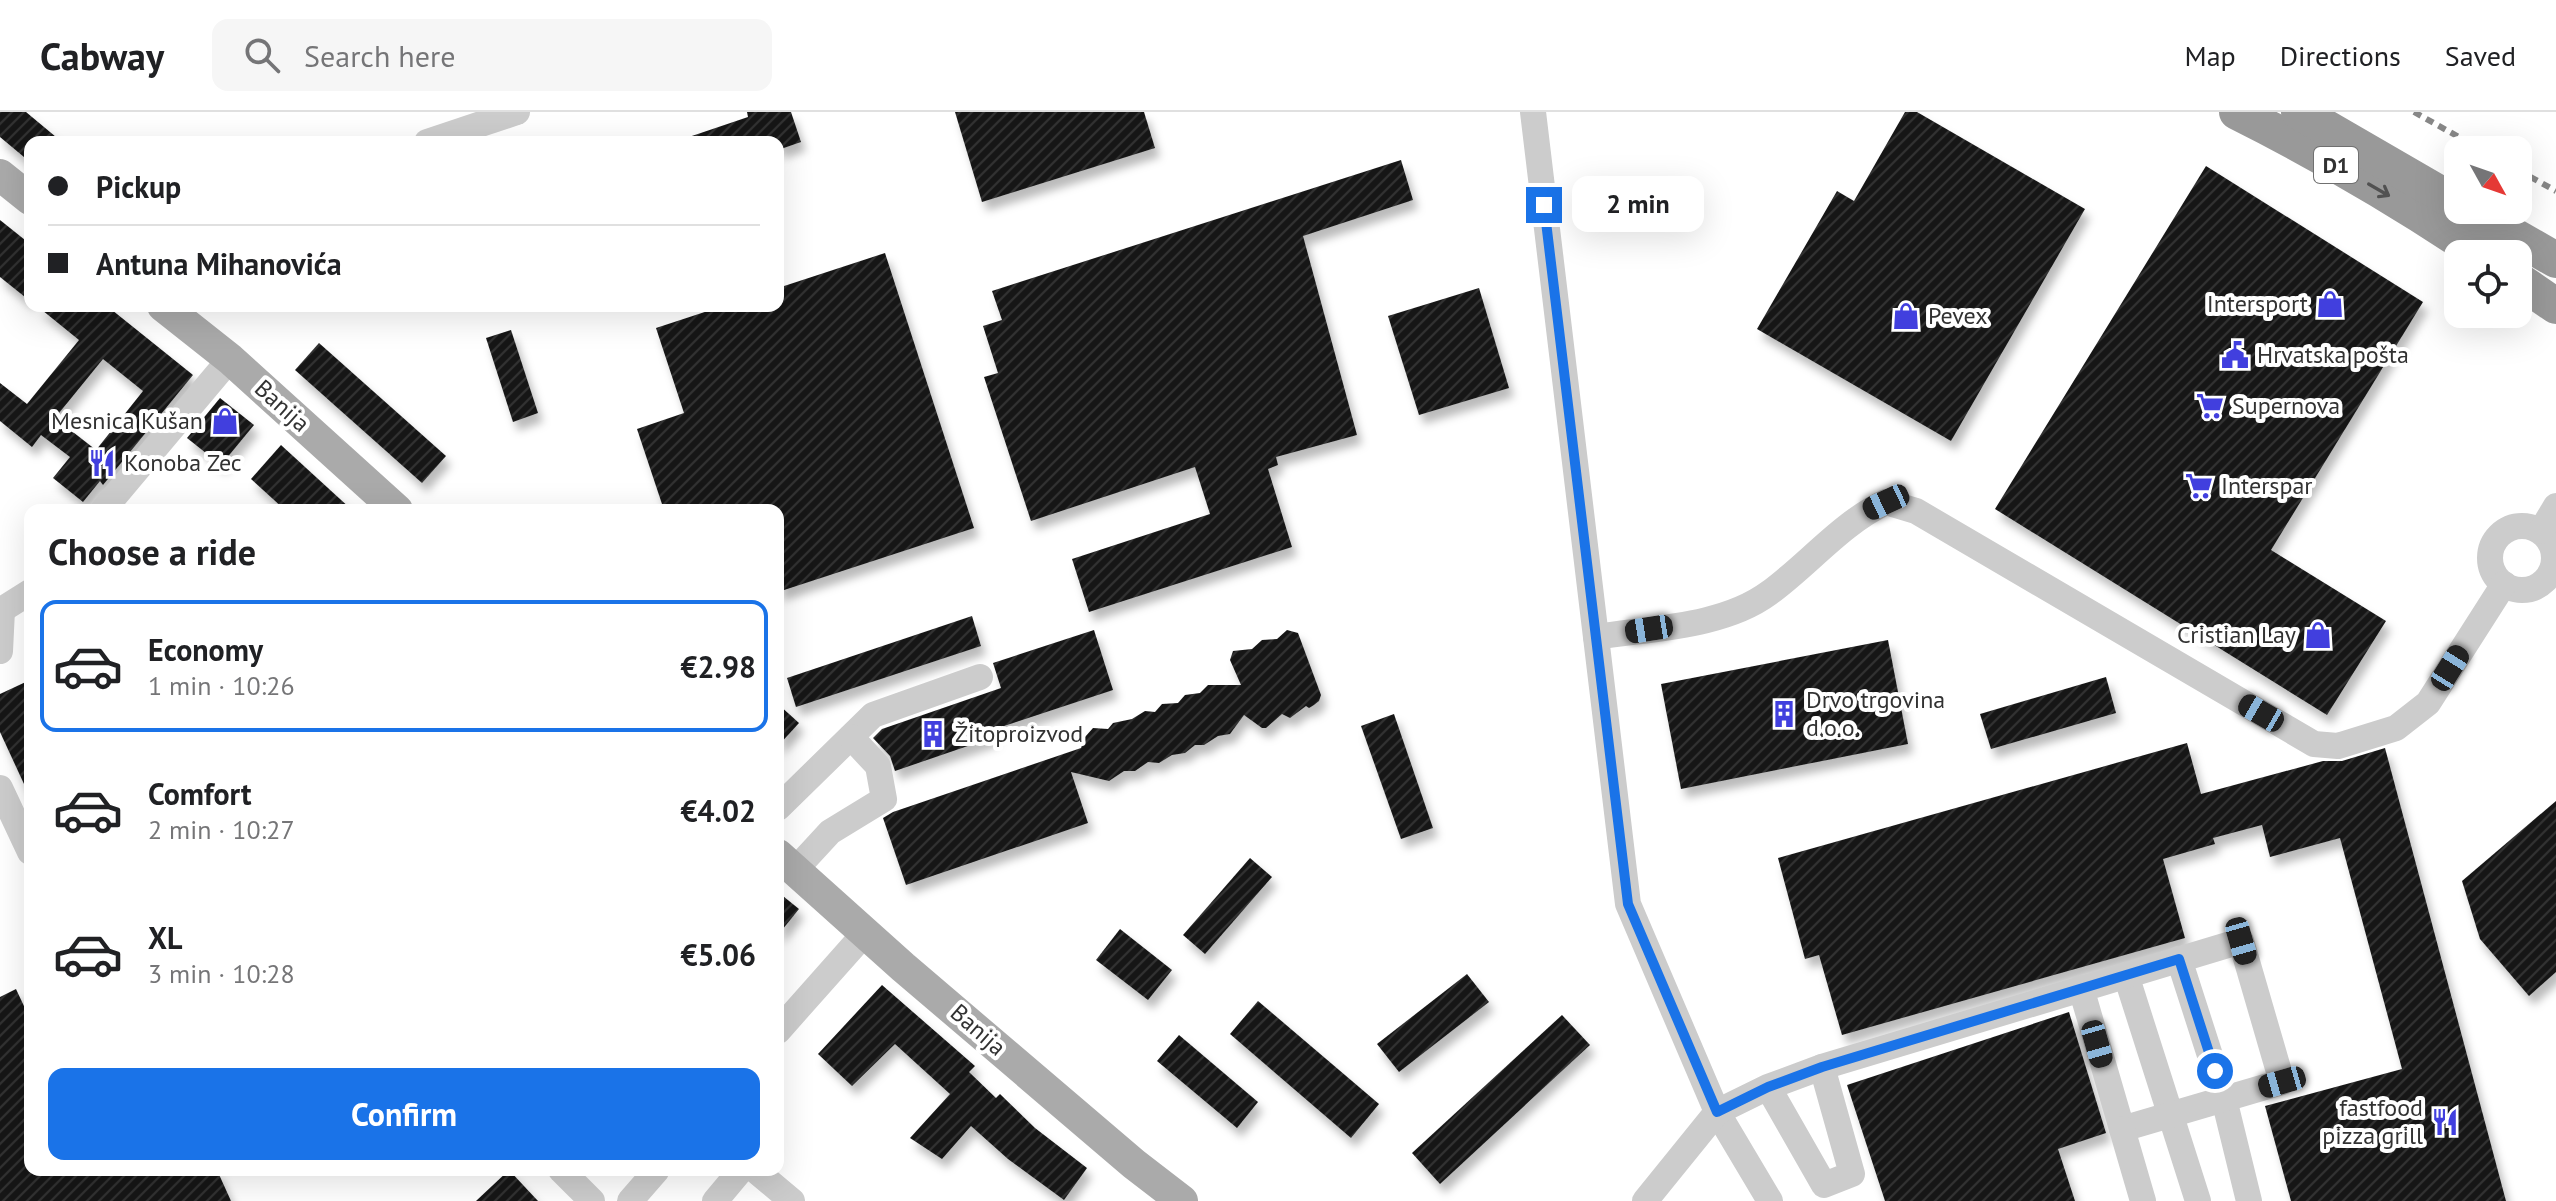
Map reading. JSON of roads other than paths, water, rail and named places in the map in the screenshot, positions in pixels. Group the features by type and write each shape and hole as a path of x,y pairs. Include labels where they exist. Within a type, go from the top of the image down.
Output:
{"highway":[{"name":"D1","path":"2237,112 2292,140 2459,240"},
{"name":"D1","path":"2299,112 2444,196"},
{"path":"2493,224 2556,260"},
{"path":"2532,290 2556,306"}],"main road":[{"path":"0,175 24,194"},
{"name":"Banija","path":"171,312 230,359 390,504"},
{"name":"Banija","path":"786,862 1134,1164 1182,1201"}],"street":[{"path":"445,136 517,112"},
{"path":"1533,112 1628,904 1717,1112 1770,1201"},
{"path":"108,504 230,359"},
{"path":"1596,637 1728,616 1768,594 1861,514 1886,502 1916,511 2314,744 2338,746 2396,728 2428,703 2504,584"},
{"path":"2541,531 2556,506"},
{"path":"2531,527 2541,531 2552,546 2550,574 2534,587 2514,588 2504,584 2492,569 2491,550 2495,541 2511,528 2531,527"},
{"path":"0,651 1,611 24,596"},
{"path":"784,802 873,715 980,677"},
{"path":"786,862 884,799 878,766 851,737"},
{"path":"0,788 24,839"},
{"path":"784,1024 865,933"},
{"path":"1645,1201 1717,1112 1768,1087 1822,1067 2241,941 2282,1082 2122,1129"},
{"path":"2179,959 2224,1099 2249,1201"},
{"path":"2126,975 2198,1201"},
{"path":"2081,988 2143,1201"},
{"path":"1768,1087 1824,1185 1852,1174 1822,1067"},
{"path":"567,1176 592,1201"},
{"path":"630,1201 652,1176"},
{"path":"715,1201 736,1176"},
{"path":"762,1176 792,1201"}],"railway":[{"path":"2414,112 2457,136"},
{"path":"2532,178 2556,191"}],"place":[{"name":"Intersport","path":"2330,304"},
{"name":"Pevex","path":"1906,316"},
{"name":"Hrvatska pošta","path":"2235,355"},
{"name":"Supernova","path":"2210,406"},
{"name":"Mesnica Kušan","path":"225,421"},
{"name":"Konoba Zec","path":"102,463"},
{"name":"Interspar","path":"2199,486"},
{"name":"Cristian Lay","path":"2318,635"},
{"name":"Drvo trgovina d.o.o.","path":"1784,714"},
{"name":"Žitoproizvod","path":"933,734"},
{"name":"fastfood pizza grill","path":"2445,1122"}]}
